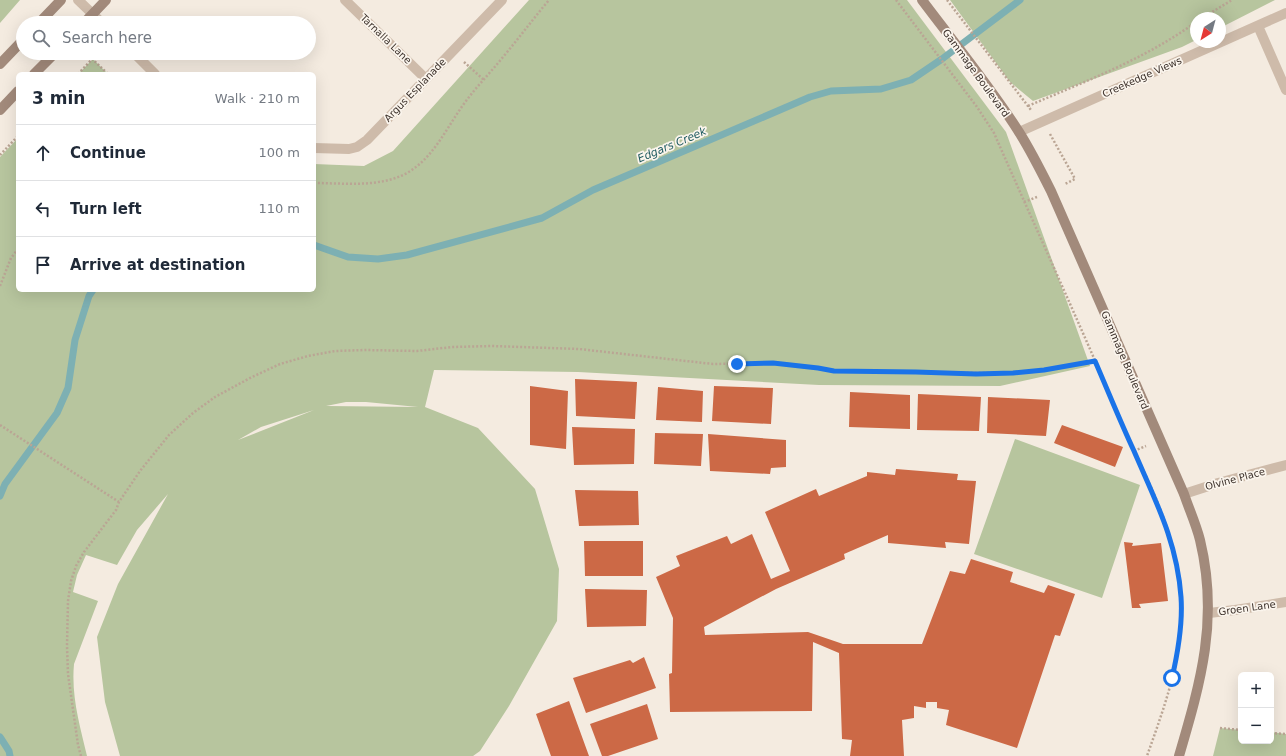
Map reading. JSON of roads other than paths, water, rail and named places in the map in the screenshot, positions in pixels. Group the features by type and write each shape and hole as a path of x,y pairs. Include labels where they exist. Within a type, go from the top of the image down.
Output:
{"street":[{"path":"46,16 61,0"},
{"path":"78,0 93,14 106,0"},
{"name":"Tarnalla Lane","path":"345,0 426,79"},
{"name":"Argus Esplanade","path":"316,148 349,149 357,147 367,140 502,0"},
{"name":"Gammage Boulevard","path":"922,0 993,95 1019,132 1035,159 1051,191 1184,494 1200,540 1206,576 1209,613 1206,648 1200,683 1179,756"},
{"name":"Creekedge Views","path":"1019,132 1286,13"},
{"path":"1258,26 1286,90"},
{"path":"0,64 16,47"},
{"path":"36,72 48,60"},
{"path":"141,60 153,72"},
{"path":"0,110 16,93"},
{"name":"Olvine Place","path":"1184,494 1218,482 1286,465"},
{"name":"Groen Lane","path":"1209,613 1286,602"}],"waterway":[{"name":"Edgars Creek","path":"316,246 348,257 378,259 407,255 542,218 593,190 810,97 831,91 881,89 911,80 942,59 1020,0"},
{"name":"Edgars Creek","path":"0,496 5,484 57,413 68,388 75,340 89,296 92,292"},
{"name":"Edgars Creek","path":"0,737 9,751 10,756"}]}
